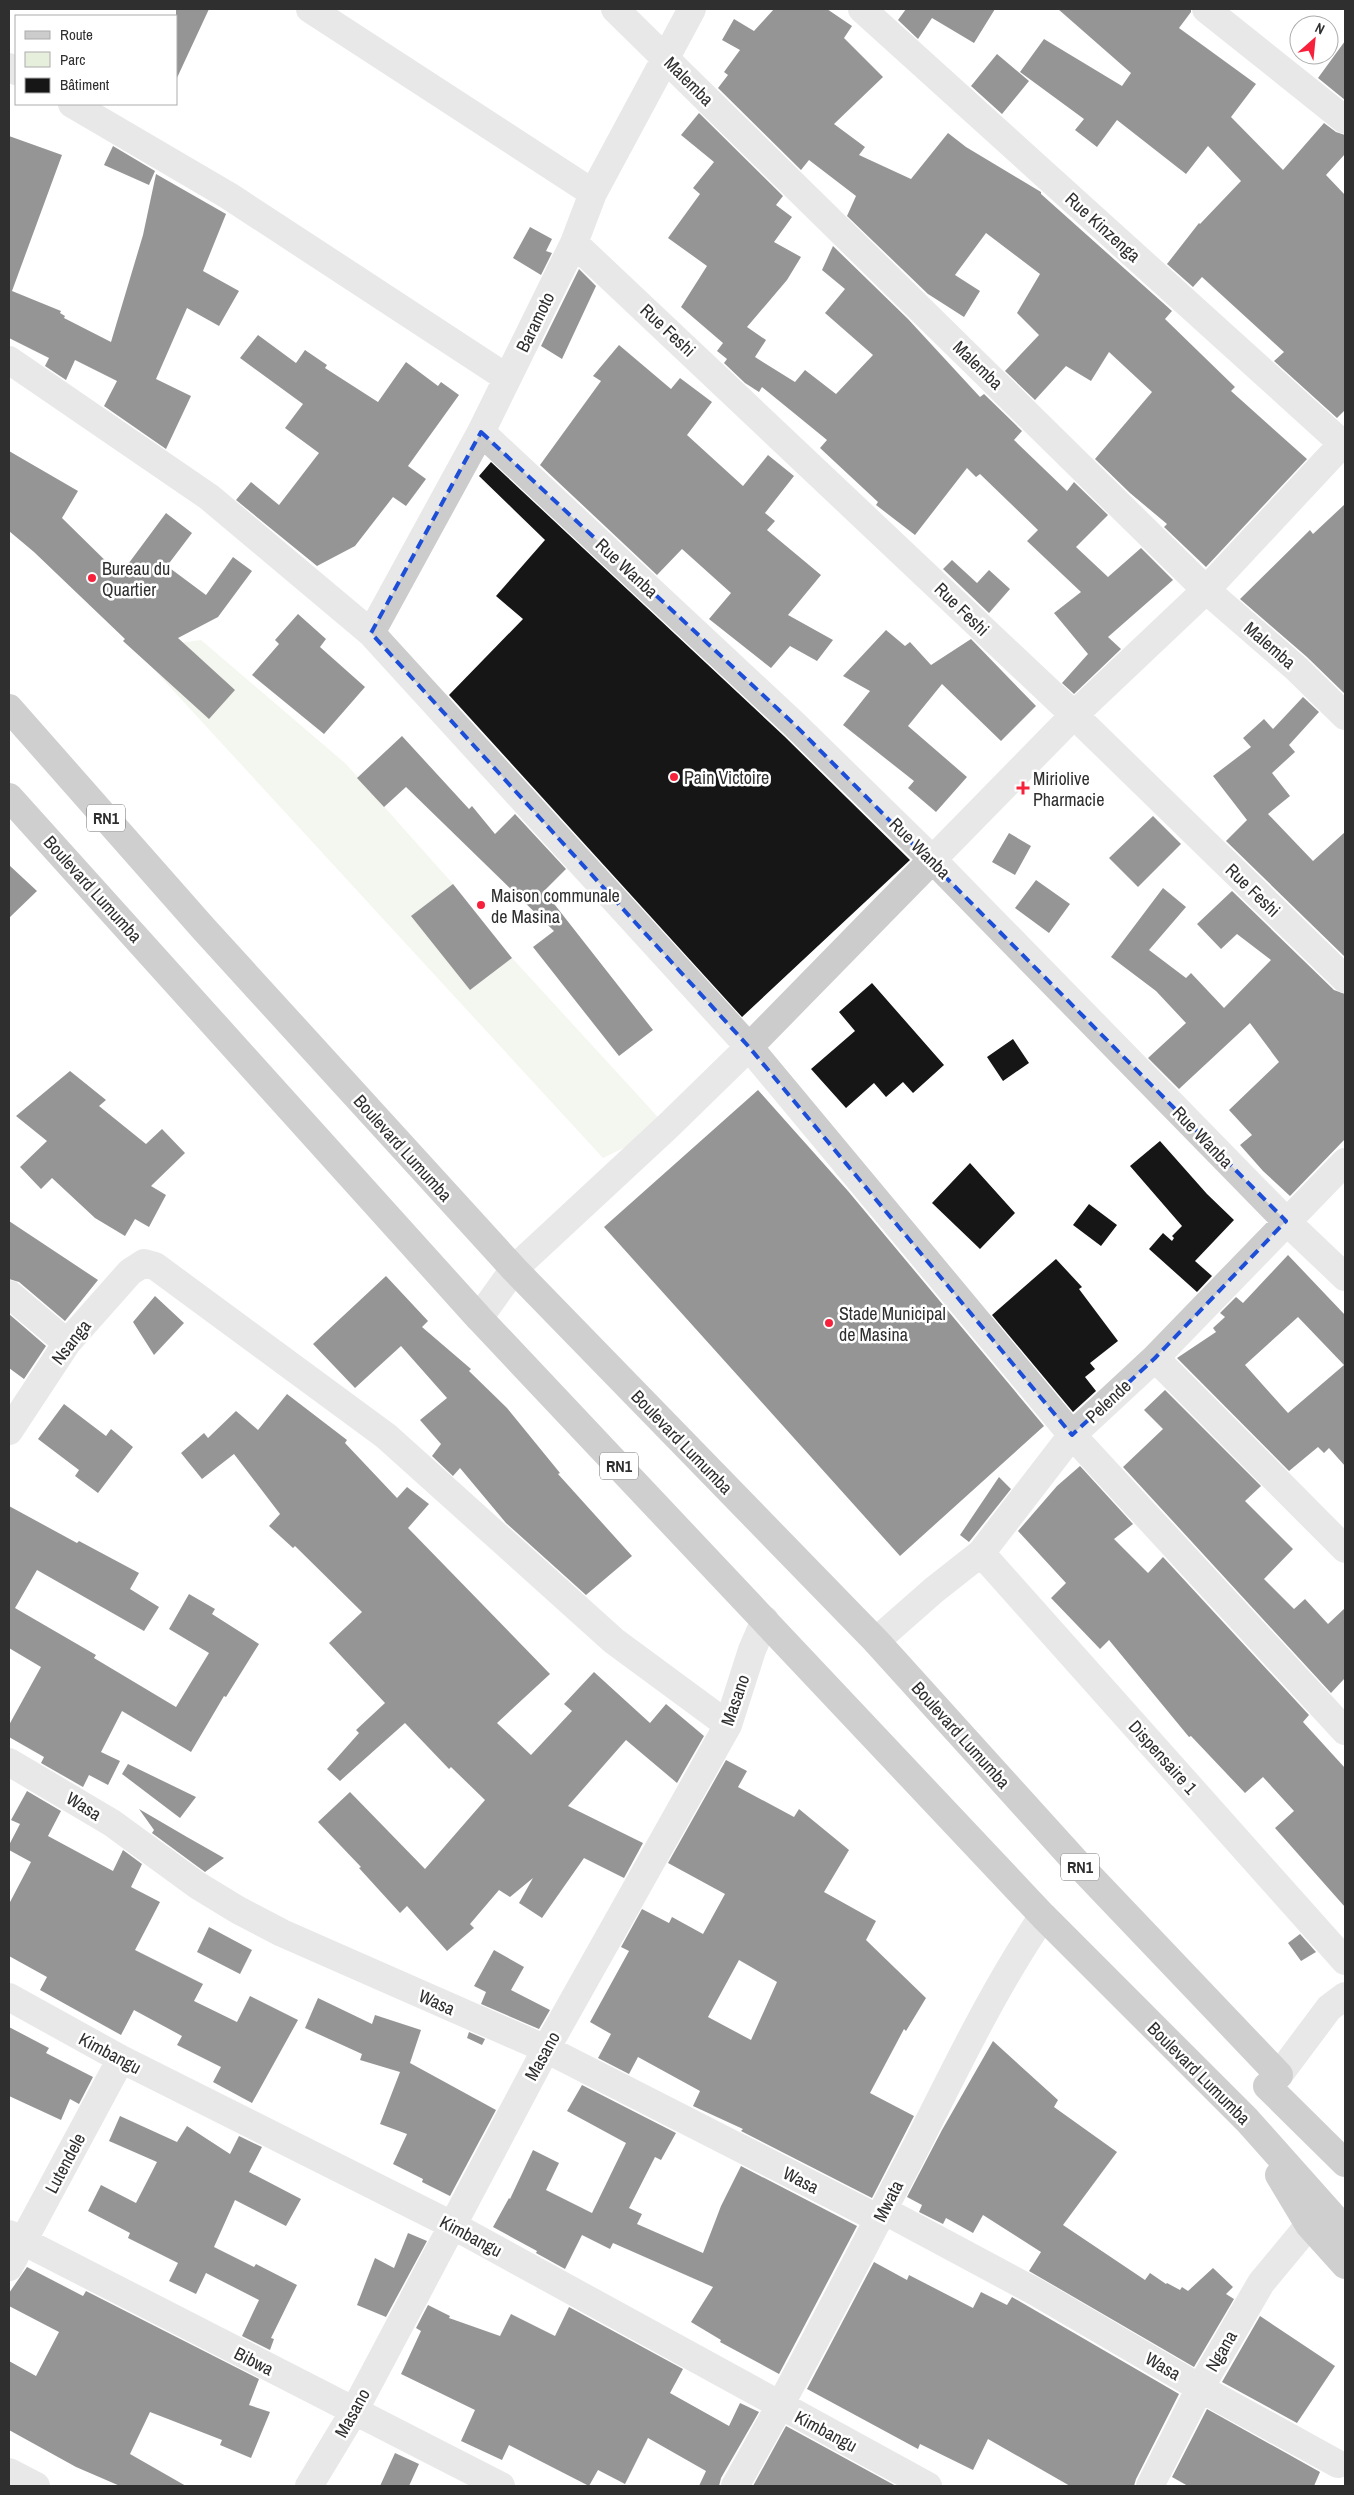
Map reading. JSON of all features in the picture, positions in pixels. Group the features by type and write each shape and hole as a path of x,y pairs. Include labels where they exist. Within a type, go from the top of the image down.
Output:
{"highway":[{"name":"Boulevard Lumumba","path":"9,708 203,928 514,1268 876,1641 1273,2080 1345,2163"},
{"name":"Boulevard Lumumba","path":"9,797 479,1318 1043,1916 1246,2120 1328,2223 1345,2265"},
{"path":"1273,2080 1345,2150"}],"street":[{"path":"310,9 593,193"},
{"name":"Malemba","path":"615,9 1206,590 1297,669 1345,716"},
{"name":"Baramoto","path":"370,633 481,432 574,243 593,193 692,9"},
{"name":"Rue Kinzenga","path":"862,9 1344,443"},
{"path":"1206,9 1345,120"},
{"path":"74,105 229,196 507,378"},
{"name":"Rue Feshi","path":"574,243 1074,715 1345,979"},
{"path":"9,360 209,497 370,633 749,1047 1072,1435 1345,1731"},
{"name":"Rue Wanba","path":"481,432 795,725 933,860 1286,1222 1345,1277"},
{"path":"479,1318 514,1268 749,1047 1074,715 1206,590 1344,443"},
{"name":"Pelende","path":"876,1641 934,1590 981,1553 1072,1435 1155,1358 1345,1162"},
{"name":"Nsanga","path":"9,1431 67,1343 130,1272 144,1263 155,1266 216,1309 386,1436 614,1641 728,1725"},
{"path":"9,1294 67,1343"},
{"path":"1155,1358 1345,1549"},
{"name":"Dispensaire 1","path":"981,1553 1345,1961"},
{"name":"Masano","path":"309,2486 354,2413 546,2049 728,1725 752,1650 765,1620"},
{"name":"Wasa","path":"9,1762 112,1823 197,1886 238,1910 282,1933 546,2049 1034,2291 1200,2388 1338,2464"},
{"name":"Mwata","path":"735,2486 780,2407 983,2016 1024,1944 1043,1916"},
{"path":"1273,2080 1329,2008 1345,1996"},
{"name":"Kimbangu","path":"9,1997 121,2059 452,2225 780,2407 928,2486"},
{"name":"Lutendele","path":"9,2267 16,2238 121,2059"},
{"name":"Ngana","path":"1150,2486 1200,2388 1261,2282 1328,2223"},
{"name":"Bibwa","path":"16,2238 354,2413 501,2486"},
{"path":"9,2472 36,2486"}],"highlighted area":[{"path":"481,432 795,725 1286,1221 1155,1358 1072,1435 749,1047 371,633"}],"green space":[{"path":"201,640 346,764 453,884 412,916 470,990 512,958 667,1127 603,1158 135,649"}],"building":[{"path":"176,9 209,9 178,76 178,15 176,15"},
{"path":"774,9 827,9 852,26 844,38 883,77 834,124 865,147 859,155 911,179 948,133 966,147 1041,192 1172,311 1165,319 1235,387 1231,391 1307,459 1206,567 1164,527 1167,524 1130,493 1095,459 1152,392 1109,352 1091,381 1066,366 1035,400 1005,371 1039,335 1017,313 1040,274 986,233 955,275 980,291 964,317 928,294 847,216 856,196 809,160 801,170 718,88 728,75 724,72 740,50 722,40 734,19 754,31"},
{"path":"906,9 995,9 974,43 932,18 918,39 898,20"},
{"path":"1058,9 1191,9 1191,12 1179,28 1256,84 1231,117 1283,170 1324,123 1336,132 1345,135 1345,154 1326,175 1345,195 1345,410 1337,418 1274,361 1284,352 1202,277 1193,287 1167,264 1199,223 1241,181 1208,146 1186,174 1117,120 1097,147 1075,130 1084,119 1020,72 1044,39 1122,86 1131,73"},
{"path":"1345,41 1345,100 1318,78 1327,65 1339,65 1339,49"},
{"path":"997,54 1029,81 1002,114 971,86"},
{"path":"699,113 783,196 776,205 792,217 774,242 801,257 787,280 747,327 766,340 755,357 795,382 805,370 836,394 873,355 825,313 845,289 822,270 833,246 908,319 980,397 984,394 1022,431 1014,440 1067,491 1074,482 1108,515 1076,547 1108,577 1141,548 1173,580 1108,637 1121,649 1074,694 1062,683 1088,654 1054,613 1081,592 1027,541 1038,530 980,474 976,477 967,468 915,535 876,505 878,502 820,448 827,440 762,387 759,392 745,383 724,363 727,359 717,351 723,343 681,307 707,266 668,238 700,194 693,188 714,162 681,135"},
{"path":"9,136 62,155 12,291 61,311 60,313 65,316 64,318 111,342 143,235 156,174 226,214 203,271 239,291 219,326 187,308 156,379 191,396 166,449 104,406 117,381 75,360 66,380 45,366 49,358 9,338"},
{"path":"113,146 155,171 149,185 104,165"},
{"path":"530,227 552,239 546,251 552,253 541,275 513,258"},
{"path":"579,269 596,286 562,359 541,346"},
{"path":"258,335 296,363 305,350 327,365 325,368 378,402 406,362 438,386 441,382 459,395 408,466 426,479 406,506 393,497 355,546 317,566 236,500 251,482 279,505 319,453 285,428 303,404 240,358"},
{"path":"619,345 671,389 680,378 712,402 687,435 743,486 768,455 794,476 765,513 775,521 767,530 821,575 788,615 833,640 817,661 790,646 771,668 709,619 731,593 682,549 657,575 540,465 601,381 593,376"},
{"path":"9,451 78,491 62,518 120,575 166,513 192,533 167,566 206,595 233,557 252,571 218,617 178,638 235,690 209,719 123,641 125,639 34,552 9,531"},
{"name":"Pain Victoire","path":"491,462 784,736 910,860 742,1017 449,695 523,619 496,596 545,540 479,476"},
{"path":"1345,504 1345,694 1307,657 1240,599 1310,530 1313,534"},
{"path":"952,560 977,583 989,570 1010,589 989,613 943,569"},
{"path":"298,614 326,639 320,647 365,687 324,734 252,675 279,644 275,640"},
{"path":"886,630 905,646 910,642 931,665 971,639 1036,706 1001,741 942,684 908,726 967,777 936,812 908,788 914,781 843,725 870,691 843,676"},
{"path":"1303,697 1319,712 1289,745 1295,752 1272,773 1290,796 1268,814 1313,861 1345,832 1345,957 1226,841 1247,820 1213,776 1251,747 1243,738 1264,719 1273,729"},
{"path":"402,736 469,809 472,806 495,834 515,814 566,869 544,891 653,1030 619,1056 533,947 554,931 406,787 384,807 357,778"},
{"path":"1153,816 1181,844 1138,887 1109,858"},
{"path":"1009,833 1031,846 1015,875 992,862"},
{"path":"9,865 37,891 9,918"},
{"path":"1036,880 1070,904 1049,933 1015,908"},
{"path":"453,884 512,958 470,990 411,916"},
{"path":"1163,888 1186,907 1149,950 1186,978 1191,973 1224,1008 1271,960 1237,934 1221,949 1197,924 1232,891 1334,990 1345,994 1345,1139 1290,1196 1263,1171 1240,1145 1252,1135 1229,1110 1279,1062 1250,1023 1179,1089 1148,1058 1186,1023 1156,991 1111,957"},
{"path":"872,983 944,1065 913,1093 903,1082 886,1097 874,1083 846,1108 811,1069 855,1031 839,1012"},
{"path":"1013,1039 1029,1063 1003,1081 987,1057"},
{"path":"70,1071 106,1100 99,1106 146,1144 162,1129 185,1153 151,1186 166,1195 149,1227 135,1219 125,1236 95,1218 52,1178 41,1189 20,1167 47,1141 16,1116"},
{"name":"Stade Municipal de Masina","path":"758,1090 848,1191 1044,1426 900,1556 604,1227"},
{"path":"1160,1141 1207,1194 1234,1220 1195,1261 1212,1276 1197,1292 1149,1249 1163,1233 1172,1241 1174,1238 1172,1236 1182,1226 1130,1166"},
{"path":"970,1163 1015,1213 980,1249 932,1203"},
{"path":"1089,1204 1117,1225 1101,1246 1073,1225"},
{"path":"9,1221 98,1280 65,1321 19,1282 9,1279"},
{"path":"1288,1255 1345,1315 1345,1466 1329,1448 1324,1453 1318,1447 1289,1471 1177,1358 1216,1332 1213,1328 1225,1317 1220,1313 1236,1297 1243,1303","holes":["1298,1317 1344,1365 1288,1413 1245,1365"]},
{"path":"1056,1259 1082,1287 1079,1289 1118,1341 1090,1363 1095,1369 1085,1377 1096,1391 1073,1412 992,1315"},
{"path":"386,1276 428,1321 422,1327 471,1369 469,1371 507,1408 560,1473 558,1474 632,1556 586,1595 506,1523 460,1468 453,1476 432,1456 441,1444 420,1420 447,1398 401,1346 355,1388 313,1344"},
{"path":"155,1296 184,1323 154,1355 133,1322"},
{"path":"9,1314 46,1346 24,1379 9,1368"},
{"path":"1165,1390 1261,1486 1245,1501 1293,1549 1264,1579 1294,1609 1305,1599 1328,1624 1345,1608 1345,1678 1331,1693 1123,1467 1163,1429 1144,1410"},
{"path":"287,1394 347,1440 345,1443 397,1498 407,1487 429,1504 408,1528 550,1674 497,1723 531,1755 572,1711 564,1704 594,1672 650,1723 666,1704 704,1736 677,1783 626,1740 568,1806 643,1843 624,1878 584,1858 542,1918 519,1903 533,1878 510,1897 499,1890 470,1924 474,1928 447,1951 407,1906 400,1913 359,1868 361,1867 318,1822 350,1792 425,1869 485,1800 451,1767 449,1769 405,1723 340,1781 327,1769 359,1733 356,1730 385,1703 329,1643 362,1612 295,1546 293,1548 269,1526 280,1514 234,1454 202,1479 181,1453 204,1433 208,1438 236,1411 258,1430"},
{"path":"64,1404 106,1436 111,1429 133,1447 98,1493 75,1476 79,1470 38,1439"},
{"path":"1080,1466 1133,1524 1114,1539 1148,1573 1163,1557 1309,1715 1303,1722 1345,1768 1345,1907 1275,1828 1294,1811 1263,1777 1245,1793 1191,1736 1189,1737 1109,1640 1100,1649 1051,1598 1066,1583 1018,1531 1057,1486"},
{"path":"999,1477 1011,1489 969,1542 960,1535"},
{"path":"9,1506 77,1543 79,1541 139,1573 130,1589 159,1607 144,1631 37,1570 15,1608 96,1655 94,1658 176,1707 209,1653 169,1629 189,1594 215,1609 212,1614 259,1644 226,1697 224,1696 191,1752 122,1711 101,1752 120,1761 108,1785 89,1775 83,1787 41,1763 44,1757 9,1737 9,1725 41,1667 9,1648"},
{"path":"726,1760 747,1771 738,1787 794,1817 799,1809 849,1850 824,1892 876,1921 866,1940 926,1998 906,2031 904,2029 870,2093 914,2116 872,2198 741,2131 743,2129 693,2106 700,2091 638,2057 629,2074 598,2058 611,2034 590,2022 629,1951 621,1947 642,1909 669,1923 672,1917 703,1934 725,1894 668,1863","holes":["739,1960 777,1982 751,2040 708,2017"]},
{"path":"128,1764 196,1797 180,1818 122,1774"},
{"path":"27,1791 61,1811 48,1836 113,1871 123,1850 142,1864 131,1887 160,1902 135,1950 203,1984 194,2001 237,2022 250,1996 298,2020 252,2103 213,2082 221,2067 177,2045 182,2036 134,2010 121,2035 40,1990 47,1977 9,1956 9,1904 31,1862 9,1850 9,1845 20,1824 11,1820"},
{"path":"139,1809 224,1858 205,1872 152,1833 154,1830"},
{"path":"209,1927 252,1950 240,1974 197,1952"},
{"path":"1300,1934 1316,1952 1301,1961 1288,1943"},
{"path":"494,1950 524,1967 511,1990 550,2010 539,2029 481,2004 486,1992 474,1986"},
{"path":"318,1998 372,2024 375,2015 421,2030 410,2063 496,2110 450,2196 422,2182 423,2179 393,2164 407,2134 380,2124 400,2072 360,2060 362,2054 305,2028"},
{"path":"9,2027 49,2048 46,2053 93,2077 79,2104 70,2099 61,2120 9,2096"},
{"path":"469,2032 485,2039 482,2045 467,2038"},
{"path":"993,2041 1058,2100 1054,2107 1117,2152 1063,2225 1145,2280 1150,2273 1166,2284 1180,2290 1182,2287 1188,2291 1213,2268 1233,2287 1226,2294 1234,2299 1194,2367 1029,2271 1041,2252 983,2215 973,2233 946,2218 943,2224 919,2212 922,2205 907,2197 942,2130"},
{"path":"582,2085 676,2133 661,2160 655,2157 629,2208 642,2214 637,2224 703,2253 721,2206 741,2166 857,2226 779,2374 720,2342 721,2340 691,2322 713,2287 613,2243 610,2249 582,2235 565,2269 493,2227 510,2199 533,2150 559,2163 546,2190 592,2213 626,2143 567,2111"},
{"path":"120,2116 177,2142 187,2126 230,2154 239,2136 262,2147 249,2172 301,2199 286,2226 235,2200 214,2247 254,2267 256,2264 297,2285 271,2338 274,2339 270,2350 242,2336 259,2300 206,2273 196,2294 169,2281 178,2263 128,2238 130,2233 88,2211 101,2185 136,2203 157,2162 109,2141"},
{"path":"408,2233 427,2241 386,2317 357,2305 375,2258 394,2268"},
{"path":"874,2262 907,2280 909,2275 973,2308 981,2292 1007,2305 1012,2297 1179,2394 1134,2486 1070,2486 988,2439 973,2470 920,2444 918,2449 807,2389"},
{"path":"27,2267 83,2296 86,2291 259,2379 249,2405 270,2412 251,2458 220,2445 222,2440 150,2412 130,2454 186,2486 120,2486 76,2467 9,2430 9,2361 36,2376 59,2332 9,2306 9,2293"},
{"path":"428,2305 450,2316 449,2318 500,2336 511,2314 555,2336 569,2307 683,2369 670,2393 729,2426 740,2403 759,2412 721,2478 719,2486 699,2486 706,2471 648,2438 625,2484 598,2470 589,2486 509,2445 502,2460 461,2441 475,2410 401,2374 421,2331 416,2328"},
{"path":"1260,2316 1335,2366 1297,2423 1222,2382"},
{"path":"1207,2409 1320,2472 1314,2486 1188,2486 1172,2477"},
{"path":"786,2426 896,2486 753,2486"},
{"path":"395,2453 419,2464 409,2486 380,2486"}],"place":[{"name":"Bureau du Quartier","path":"92,578"},
{"name":"Pain Victoire","path":"674,777"},
{"name":"Miriolive Pharmacie","path":"1023,788"},
{"name":"Maison communale de Masina","path":"481,905"},
{"name":"Stade Municipal de Masina","path":"829,1323"}]}
